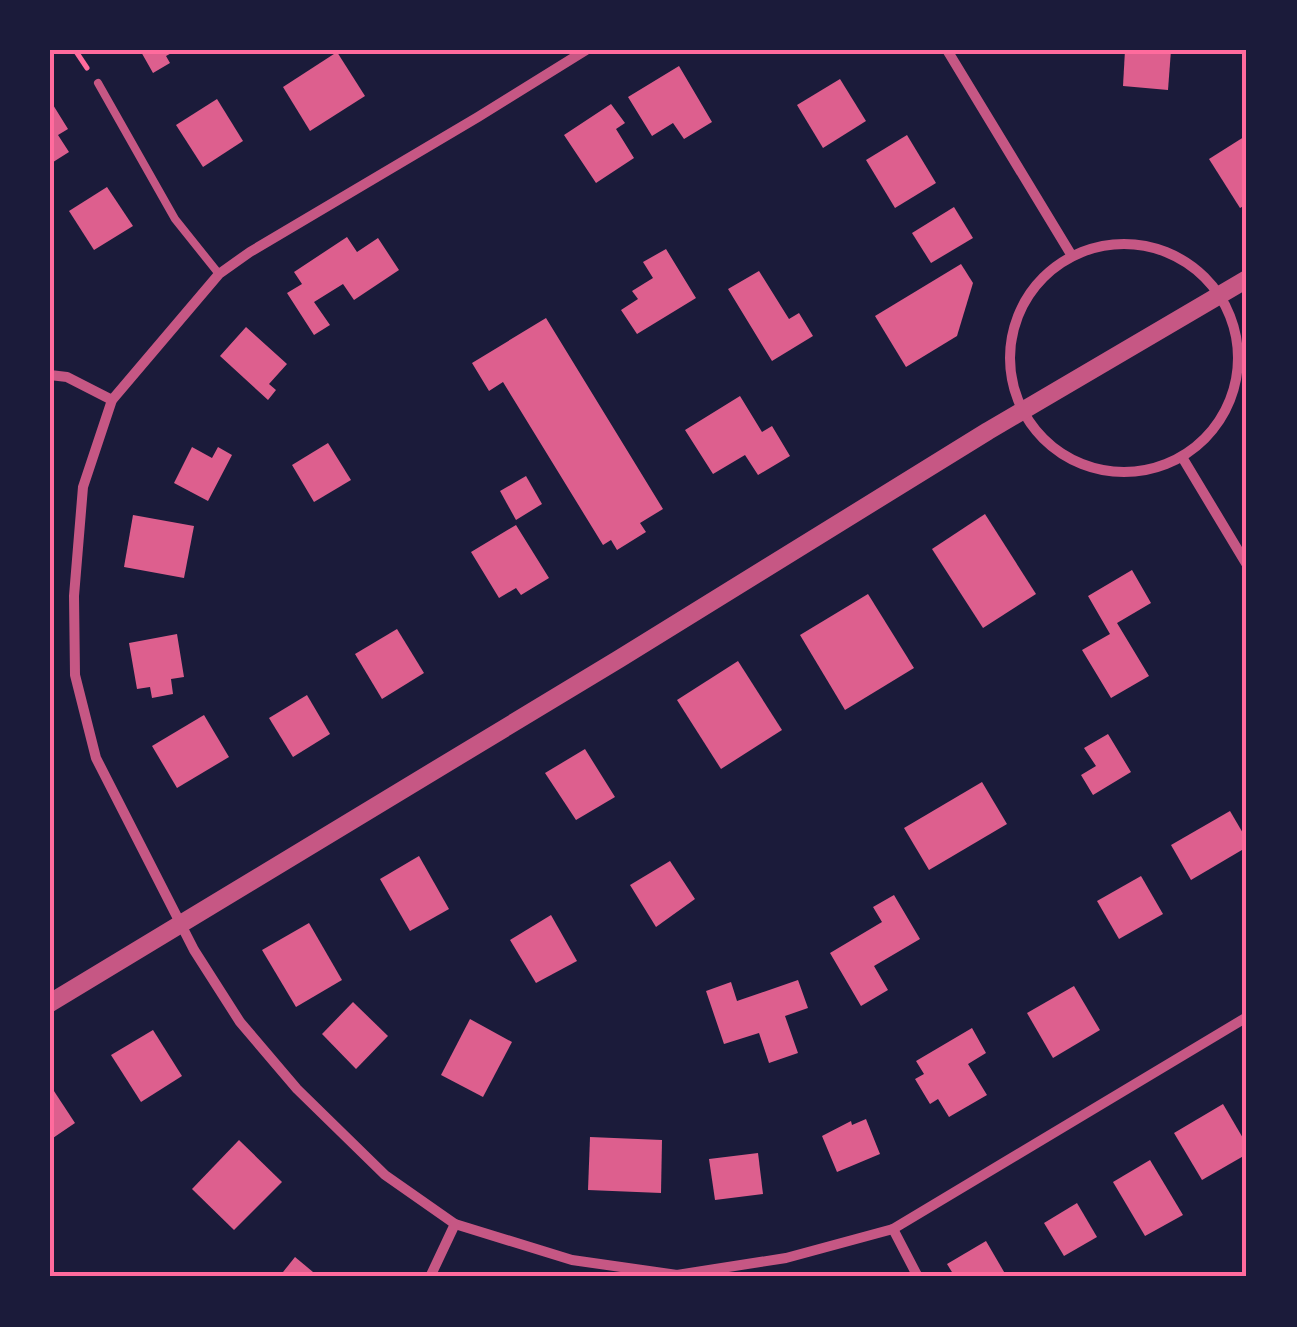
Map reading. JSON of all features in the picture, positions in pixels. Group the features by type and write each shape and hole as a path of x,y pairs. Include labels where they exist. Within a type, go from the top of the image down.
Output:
{"street":[{"path":"586,50 218,274 112,400 83,487 74,596 75,674 96,758 180,924 240,1022 297,1089 385,1175 455,1224 572,1260 677,1275 786,1258 893,1230 1247,1017"},
{"path":"946,50 1072,256"},
{"path":"1098,246 1152,246 1178,256 1201,272 1220,295 1234,323 1239,353 1236,384 1225,413 1207,438 1182,458 1142,472 1098,470 1078,463 1043,440 1022,410 1012,385 1009,355 1014,324 1027,296 1046,273 1072,256 1098,246"},
{"path":"50,1003 1022,410 1247,279"},
{"path":"50,375 66,377 112,400"},
{"path":"1182,458 1247,564"},
{"path":"430,1277 455,1224"},
{"path":"893,1230 918,1277"}],"lane":[{"path":"98,83 175,219 218,274"}],"building":[{"path":"140,50 177,50 166,56 170,63 153,73"},
{"path":"1125,50 1171,50 1168,90 1123,86"},
{"path":"337,52 365,96 310,131 283,87"},
{"path":"679,66 712,122 684,139 673,123 652,136 628,97"},
{"path":"840,79 866,121 823,148 797,105"},
{"path":"217,99 243,141 203,167 176,125"},
{"path":"50,100 68,129 58,135 69,152 50,164"},
{"path":"611,104 625,123 616,129 634,158 596,183 564,135"},
{"path":"907,135 936,183 895,208 866,160"},
{"path":"1247,135 1247,204 1240,208 1209,159"},
{"path":"107,187 133,226 94,250 69,211"},
{"path":"954,207 973,238 931,263 912,233"},
{"path":"347,237 357,252 378,238 399,270 354,300 343,284 314,302 330,325 314,335 287,293 302,284 294,272"},
{"path":"666,249 696,298 637,334 621,310 638,299 632,291 653,278 643,262"},
{"path":"961,264 973,283 957,336 906,367 875,316"},
{"path":"759,271 789,319 799,313 813,336 772,361 728,289"},
{"path":"546,318 663,509 640,523 646,532 617,550 611,540 603,545 503,382 489,391 472,363"},
{"path":"246,327 287,364 269,384 276,390 268,400 220,356"},
{"path":"740,396 762,432 772,426 790,456 758,475 745,455 713,474 685,430"},
{"path":"328,443 351,480 314,502 292,465"},
{"path":"192,447 212,458 218,447 232,455 208,501 174,483"},
{"path":"526,476 542,504 516,520 500,491"},
{"path":"985,514 1036,594 983,628 932,549"},
{"path":"133,515 194,526 184,578 124,567"},
{"path":"516,525 549,578 521,595 516,588 499,598 471,552"},
{"path":"1132,570 1151,603 1117,623 1149,676 1111,698 1082,650 1110,634 1088,596"},
{"path":"868,594 914,668 845,710 800,635"},
{"path":"397,629 424,673 382,699 355,654"},
{"path":"177,634 184,677 171,679 173,694 152,698 150,687 137,689 129,643"},
{"path":"738,661 782,730 721,769 677,700"},
{"path":"307,695 330,734 293,757 269,718"},
{"path":"204,715 229,757 177,788 152,746"},
{"path":"1108,734 1131,772 1093,795 1081,775 1096,766 1084,748"},
{"path":"585,749 615,797 576,820 545,773"},
{"path":"982,782 1007,824 929,870 904,828"},
{"path":"1230,811 1247,847 1191,880 1171,845"},
{"path":"419,856 449,909 410,931 380,879"},
{"path":"670,861 695,899 656,927 630,885"},
{"path":"1141,876 1163,914 1119,939 1097,901"},
{"path":"894,895 920,939 874,966 888,990 861,1006 830,953 882,922 873,907"},
{"path":"551,915 577,961 536,983 510,940"},
{"path":"309,923 342,980 296,1007 262,950"},
{"path":"798,980 808,1008 785,1016 798,1053 769,1063 759,1033 724,1044 706,991 731,982 737,1001"},
{"path":"1074,986 1100,1030 1053,1058 1027,1013"},
{"path":"353,1002 388,1036 356,1069 322,1034"},
{"path":"470,1019 512,1042 483,1097 441,1075"},
{"path":"972,1028 986,1053 968,1064 987,1095 949,1117 938,1099 930,1104 915,1079 924,1074 916,1061"},
{"path":"153,1030 182,1076 141,1102 111,1055"},
{"path":"50,1085 75,1123 50,1140"},
{"path":"1223,1104 1247,1145 1247,1154 1202,1180 1174,1133"},
{"path":"866,1119 880,1154 837,1172 822,1136 851,1121 852,1125"},
{"path":"590,1137 662,1140 661,1193 588,1190"},
{"path":"239,1140 282,1182 234,1230 192,1189"},
{"path":"758,1153 763,1194 715,1200 709,1159"},
{"path":"1150,1160 1183,1215 1145,1236 1113,1182"},
{"path":"1077,1203 1097,1237 1064,1256 1044,1223"},
{"path":"986,1241 1007,1277 955,1277 947,1264"},
{"path":"295,1257 319,1277 279,1277"}]}
